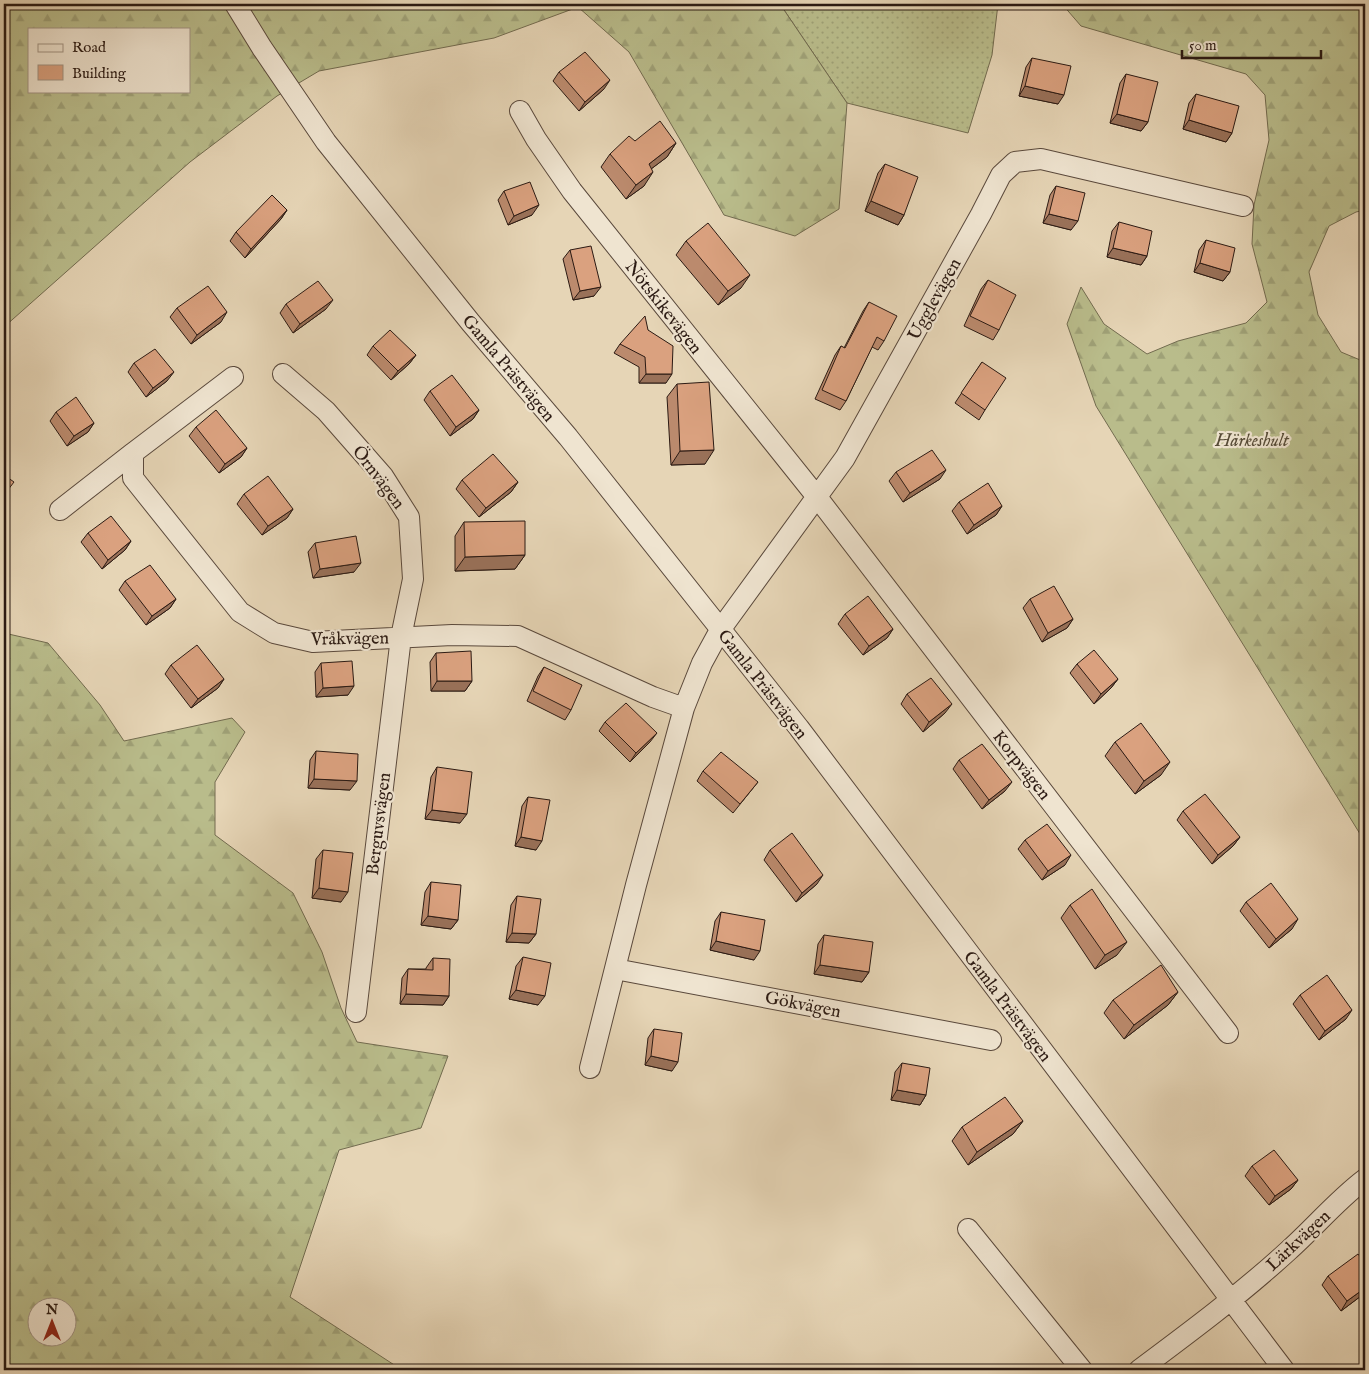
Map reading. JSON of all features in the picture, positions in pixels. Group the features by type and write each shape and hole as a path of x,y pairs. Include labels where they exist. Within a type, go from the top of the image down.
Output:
{"street":[{"name":"Gamla Prästvägen","path":"235,4 262,48 326,142 471,324 568,437 799,728 1284,1370"},
{"name":"Nötskikevägen","path":"520,111 536,139 572,191 817,497"},
{"name":"Ugglevägen","path":"720,630 845,458 1001,175 1015,162 1041,160 1244,206"},
{"name":"Örnvägen","path":"284,374 326,411 383,476 409,517 413,579 400,637"},
{"path":"60,510 233,377"},
{"name":"Vråkvägen","path":"133,453 133,478 240,612 274,633 313,642 452,634 518,636 653,697 684,708"},
{"name":"Korpvägen","path":"817,497 1228,1033"},
{"path":"590,1068 684,708 702,663 720,630"},
{"name":"Berguvsvägen","path":"356,1012 400,637"},
{"name":"Gökvägen","path":"615,968 991,1040"},
{"name":"Lärkvägen","path":"1139,1370 1232,1301 1365,1179"},
{"path":"968,1229 1082,1370"}],"green space":[{"path":"4,4 780,4 847,103 839,209 795,236 724,215 629,52 578,7 494,38 319,71 277,96 190,162 4,327"},
{"path":"780,4 998,4 992,55 968,133 847,103"},
{"name":"Härkeshult","path":"1062,4 1365,4 1365,210 1356,212 1329,226 1309,272 1318,315 1341,352 1365,362 1365,842 1096,406 1067,324 1081,287 1104,324 1147,354 1178,341 1246,323 1267,302 1252,244 1254,205 1269,140 1265,95 1246,74 1081,26"},
{"path":"4,633 48,643 100,705 124,741 232,718 245,732 215,782 215,835 293,893 322,952 341,1008 357,1042 448,1056 421,1128 339,1150 290,1297 402,1370 4,1370"}],"building":[{"path":"585,52 610,80 585,102 559,72"},
{"path":"1032,58 1071,66 1064,95 1025,86"},
{"path":"1126,74 1158,82 1148,122 1117,114"},
{"path":"1196,94 1239,106 1232,133 1189,120"},
{"path":"660,121 676,143 649,164 653,172 636,185 610,154 629,136 635,141"},
{"path":"885,164 918,177 904,215 871,201"},
{"path":"530,182 539,205 514,216 504,191"},
{"path":"1056,186 1085,193 1078,221 1049,214"},
{"path":"272,195 287,210 251,249 236,232"},
{"path":"1119,222 1152,231 1147,256 1113,248"},
{"path":"708,223 750,275 728,291 686,241"},
{"path":"1206,240 1235,248 1230,272 1200,263"},
{"path":"591,246 601,287 580,291 570,250"},
{"path":"988,280 1016,295 999,330 970,316"},
{"path":"318,281 333,300 300,324 286,304"},
{"path":"208,286 227,312 197,335 177,308"},
{"path":"869,302 897,316 884,341 877,337 846,401 822,390 841,346 845,348"},
{"path":"645,316 648,330 673,346 672,374 646,374 645,357 620,344"},
{"path":"390,330 416,355 398,371 373,346"},
{"path":"155,349 174,372 153,388 134,363"},
{"path":"982,362 1006,378 985,410 961,393"},
{"path":"452,375 479,410 456,427 430,391"},
{"path":"709,382 714,450 680,451 677,384"},
{"path":"76,397 94,423 74,436 56,412"},
{"path":"216,410 247,448 225,464 196,427"},
{"path":"932,450 946,470 910,493 896,472"},
{"path":"493,454 518,482 486,508 462,480"},
{"path":"4,475 14,482 4,495"},
{"path":"268,476 293,509 268,526 244,494"},
{"path":"988,483 1002,506 974,525 959,502"},
{"path":"111,516 131,541 108,560 88,533"},
{"path":"525,521 525,555 465,557 464,522"},
{"path":"356,536 361,563 320,569 315,543"},
{"path":"150,565 176,599 152,616 125,581"},
{"path":"1054,586 1073,619 1048,633 1030,599"},
{"path":"868,596 893,629 869,646 845,614"},
{"path":"197,645 224,679 198,699 171,665"},
{"path":"1094,650 1118,679 1101,694 1077,664"},
{"path":"471,651 472,681 437,681 436,653"},
{"path":"352,661 354,686 323,688 321,663"},
{"path":"544,667 582,685 571,710 533,691"},
{"path":"931,678 952,704 929,722 907,694"},
{"path":"626,703 657,733 636,753 605,722"},
{"path":"1141,723 1170,762 1144,781 1115,742"},
{"path":"982,744 1012,782 989,800 959,760"},
{"path":"316,751 358,754 357,781 314,779"},
{"path":"721,752 758,782 740,804 703,771"},
{"path":"437,767 472,772 467,814 432,810"},
{"path":"1205,794 1240,837 1218,855 1183,811"},
{"path":"528,797 550,800 542,841 521,837"},
{"path":"1047,824 1071,855 1048,871 1025,840"},
{"path":"792,833 823,875 802,893 770,850"},
{"path":"323,850 353,853 348,892 319,888"},
{"path":"431,882 461,885 458,920 428,916"},
{"path":"1271,883 1298,919 1276,939 1246,902"},
{"path":"1092,889 1127,942 1105,955 1070,905"},
{"path":"517,896 541,899 536,934 512,933"},
{"path":"721,912 765,920 760,951 716,941"},
{"path":"824,935 873,942 869,972 820,965"},
{"path":"523,957 551,963 545,996 516,990"},
{"path":"433,958 450,959 449,996 406,994 408,969 433,970"},
{"path":"1161,965 1178,992 1134,1025 1113,1000"},
{"path":"1327,975 1352,1010 1325,1031 1300,995"},
{"path":"654,1029 682,1033 678,1062 651,1056"},
{"path":"902,1063 930,1068 926,1095 897,1090"},
{"path":"1005,1097 1023,1121 977,1152 962,1127"},
{"path":"1274,1150 1298,1180 1275,1196 1252,1166"},
{"path":"1358,1254 1365,1263 1365,1288 1347,1301 1328,1276"}]}
